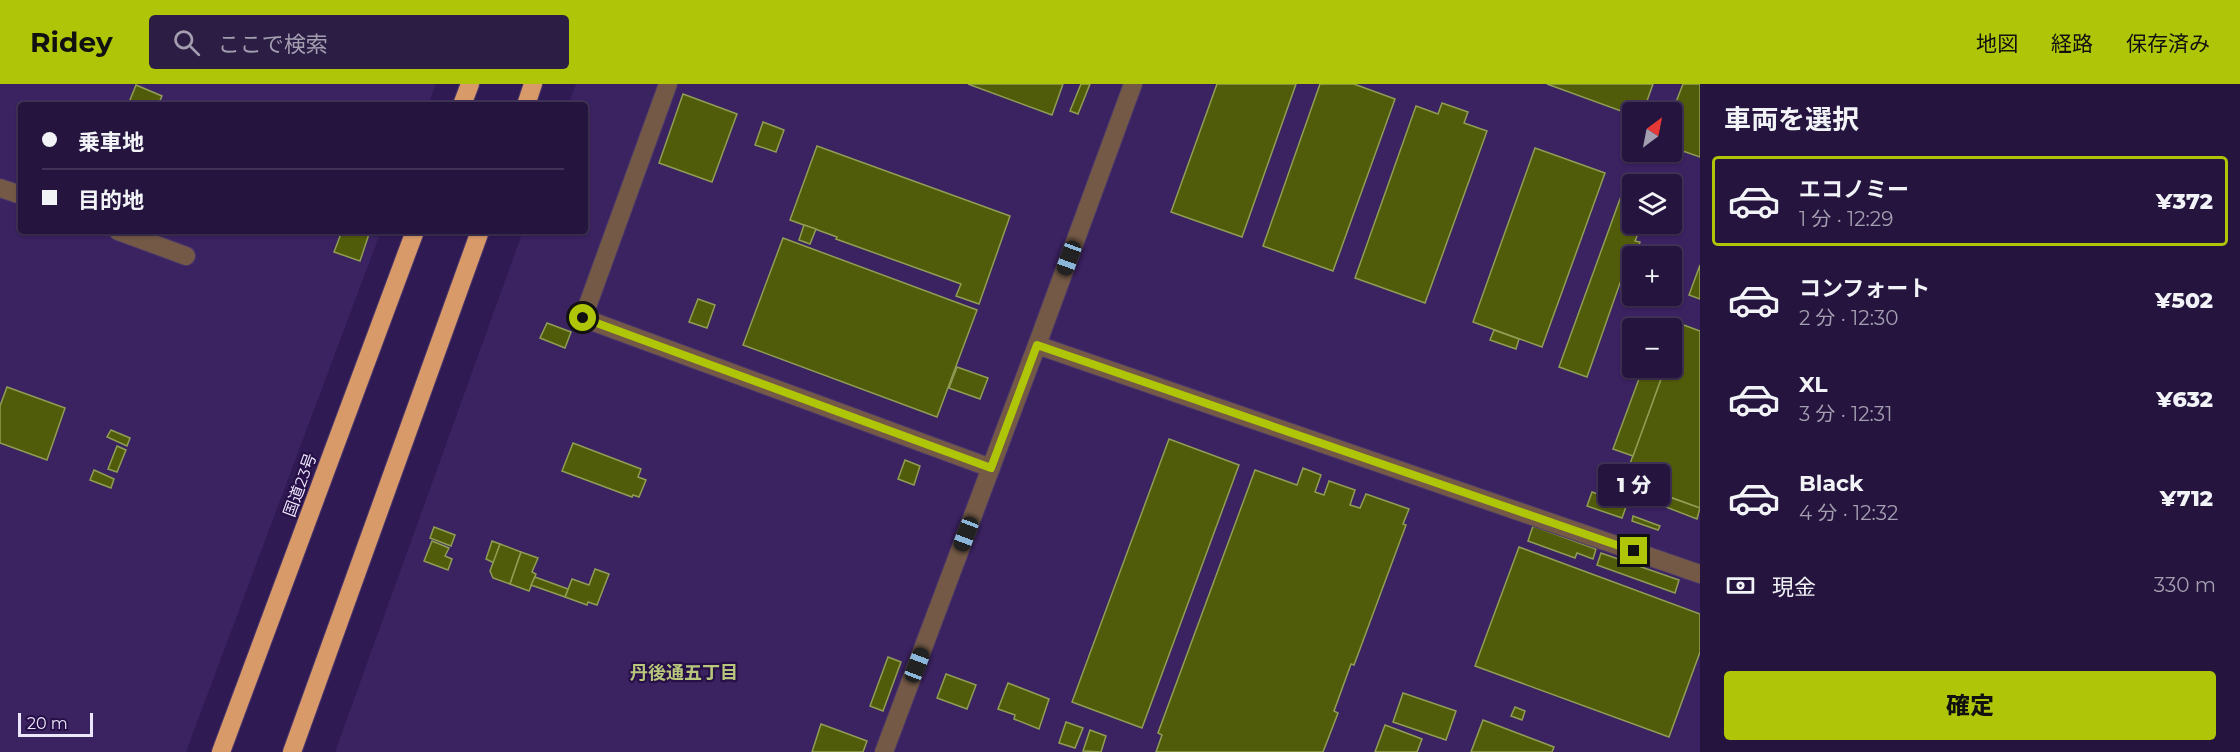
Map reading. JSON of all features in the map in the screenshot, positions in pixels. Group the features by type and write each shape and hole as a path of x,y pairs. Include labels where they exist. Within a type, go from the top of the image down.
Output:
{"highway":[{"path":"463,102 470,84"},
{"path":"527,102 533,84"},
{"name":"国道23号","path":"221,752 414,234"},
{"path":"292,752 479,234"}],"lane":[{"path":"668,84 583,318 991,468"},
{"path":"885,752 1133,84"},
{"path":"0,188 18,194"},
{"path":"126,234 186,256"},
{"path":"1037,345 1700,574"}],"shaded area":[{"path":"0,84 436,84 429,102 18,102 18,234 380,234 186,752 0,752"},
{"path":"576,84 1700,84 1700,752 335,752 522,234 588,234 588,102 569,102"}],"building":[{"path":"968,84 1063,84 1052,115"},
{"path":"1081,84 1090,84 1078,114 1070,111"},
{"path":"1217,84 1296,84 1242,237 1171,212"},
{"path":"1320,84 1354,84 1395,99 1333,271 1263,246"},
{"path":"1547,84 1653,84 1647,102 1622,102 1622,111"},
{"path":"1683,84 1700,84 1700,157 1682,151 1682,102 1676,102"},
{"path":"136,85 162,96 159,102 129,102"},
{"path":"683,94 737,114 712,182 659,163"},
{"path":"1442,103 1468,112 1464,123 1487,131 1425,303 1355,278 1416,106 1438,114"},
{"path":"763,122 784,130 776,152 755,145"},
{"path":"817,146 1010,216 979,304 956,296 961,284 790,220"},
{"path":"1535,148 1605,173 1542,347 1473,322"},
{"path":"1622,194 1622,234 1638,234 1635,241 1640,242 1639,246 1622,246 1622,277 1587,377 1559,367"},
{"path":"804,225 816,229 810,244 799,240"},
{"path":"341,234 369,234 360,261 334,252"},
{"path":"783,238 977,310 937,417 743,345"},
{"path":"1700,265 1700,299 1689,295"},
{"path":"698,299 715,305 707,328 689,322"},
{"path":"547,323 571,332 565,348 540,338"},
{"path":"1682,324 1700,331 1700,508 1624,480 1661,378 1682,378"},
{"path":"1494,330 1519,339 1516,349 1490,340"},
{"path":"957,367 988,378 980,399 949,388"},
{"path":"1639,378 1661,378 1633,456 1613,449"},
{"path":"7,387 65,408 47,460 0,443 0,406"},
{"path":"111,430 130,438 127,446 107,437"},
{"path":"1169,439 1239,465 1142,728 1072,702"},
{"path":"573,443 641,469 638,477 646,480 639,497 633,495 632,497 562,471"},
{"path":"117,446 126,450 117,472 108,469"},
{"path":"905,460 920,466 914,485 898,479"},
{"path":"1303,468 1321,475 1315,492 1324,495 1329,481 1355,490 1350,505 1360,508 1366,494 1409,509 1403,524 1406,525 1354,665 1351,664 1334,711 1338,713 1323,752 1156,752 1162,735 1158,733 1255,470 1297,485"},
{"path":"94,470 114,479 111,488 90,480"},
{"path":"1592,492 1627,504 1622,518 1587,506"},
{"path":"1669,497 1700,508 1697,519 1666,507"},
{"path":"1633,516 1660,526 1658,530 1632,521"},
{"path":"1533,526 1596,549 1593,559 1577,553 1575,558 1528,541"},
{"path":"434,527 455,535 451,546 430,538"},
{"path":"432,541 449,548 445,556 452,559 448,570 424,561"},
{"path":"492,541 500,544 494,563 486,559"},
{"path":"500,544 521,552 510,584 493,578 490,571"},
{"path":"1519,547 1700,614 1700,652 1669,737 1475,666"},
{"path":"521,552 538,558 532,572 536,574 529,591 510,584"},
{"path":"1601,553 1679,580 1675,593 1597,565"},
{"path":"595,569 609,574 597,605 588,602 587,605 565,597 572,579 589,585"},
{"path":"535,577 568,589 565,597 531,585"},
{"path":"888,657 901,662 883,711 870,706"},
{"path":"946,674 976,685 967,709 937,698"},
{"path":"1008,683 1049,699 1039,729 1014,719 1015,715 998,709"},
{"path":"1403,693 1456,711 1446,740 1393,722"},
{"path":"1515,707 1525,711 1522,720 1511,716"},
{"path":"1483,720 1554,747 1552,752 1471,752"},
{"path":"1066,722 1083,728 1075,748 1059,743"},
{"path":"821,724 867,741 863,752 812,752"},
{"path":"1385,725 1422,739 1417,752 1375,752"},
{"path":"1090,730 1106,736 1101,752 1083,751"}],"district":[{"name":"丹後通五丁目","path":"684,673"}],"route":[{"path":"583,318 991,468 1037,345 1634,551"}]}
